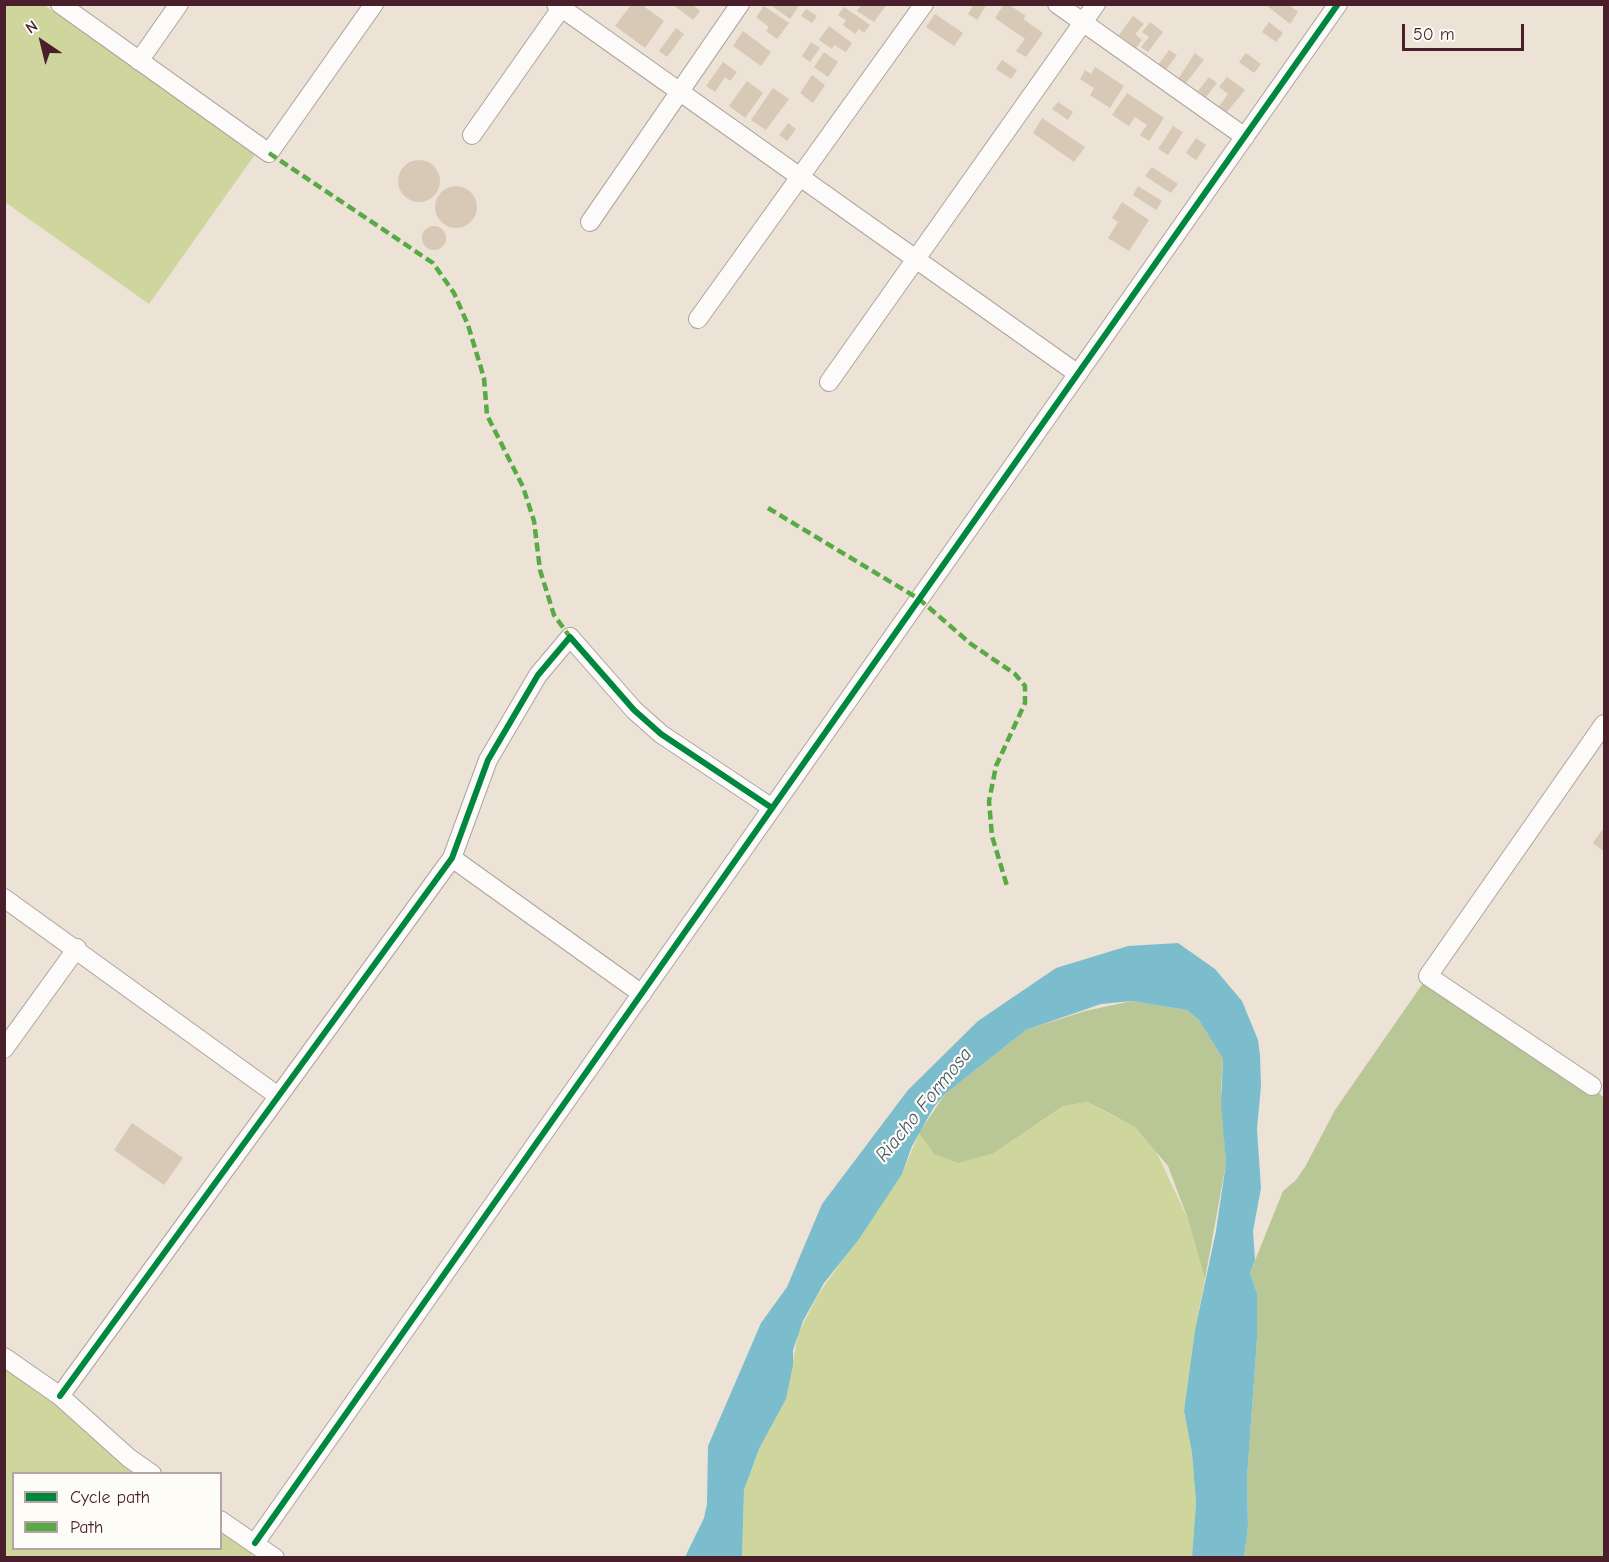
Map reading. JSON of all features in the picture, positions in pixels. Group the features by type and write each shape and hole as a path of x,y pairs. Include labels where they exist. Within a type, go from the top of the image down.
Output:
{"street":[{"path":"60,4 268,153 374,4"},
{"path":"139,61 179,4"},
{"path":"590,222 740,4"},
{"path":"698,320 924,4"},
{"path":"1057,4 1245,137"},
{"path":"829,382 1096,4"},
{"path":"255,1543 1338,4"},
{"path":"472,135 560,6 1078,374"},
{"path":"60,1396 452,858 488,760 538,675 570,637 634,710 661,734 772,808"},
{"path":"1592,1086 1428,976 1602,734"},
{"path":"452,858 642,993"},
{"path":"4,898 77,948 278,1096"},
{"path":"4,1049 77,948"},
{"path":"4,1357 60,1396 129,1458 150,1472"},
{"path":"222,1521 275,1557"}],"green space":[{"path":"5,5 44,5 256,153 149,304 5,202"},
{"path":"1428,976 1592,1086 1604,1098 1604,1557 1244,1558 1248,1527 1247,1478 1257,1339 1257,1293 1250,1273 1283,1191 1296,1180 1305,1167 1335,1110"},
{"path":"1132,1001 1187,1010 1199,1020 1223,1059 1221,1089 1226,1163 1205,1279 1188,1219 1168,1166 1136,1128 1109,1113 1087,1102 1063,1106 994,1153 958,1163 934,1154 919,1133 945,1094 1026,1030 1085,1011"},
{"path":"1087,1102 1136,1128 1153,1145 1188,1219 1205,1279 1195,1330 1184,1411 1192,1453 1196,1503 1192,1557 742,1558 744,1490 759,1449 786,1399 798,1334 818,1295 902,1174 919,1133 934,1154 994,1153 1063,1106"},
{"path":"4,1357 151,1472 12,1472 12,1550 222,1550 222,1521 255,1543 251,1557 5,1557"}],"water":[{"name":"Riacho Formosa","path":"1178,943 1215,969 1242,1001 1258,1040 1260,1055 1261,1086 1257,1129 1261,1188 1253,1231 1255,1260 1250,1273 1257,1293 1257,1339 1247,1478 1248,1527 1244,1557 1192,1557 1196,1503 1192,1453 1184,1411 1195,1330 1216,1231 1226,1163 1221,1103 1223,1059 1199,1020 1187,1010 1132,1001 1101,1004 1026,1030 945,1094 934,1107 912,1146 902,1174 859,1239 824,1283 803,1321 793,1350 793,1365 786,1399 759,1449 744,1490 742,1557 685,1557 704,1518 707,1504 708,1446 761,1323 787,1287 822,1204 908,1090 978,1021 1056,968 1128,946"}],"building":[{"path":"672,4 692,4 700,11 693,20"},
{"path":"769,4 800,4 790,19"},
{"path":"862,4 882,4 885,7 874,22 857,11"},
{"path":"974,4 987,4 977,20 968,14"},
{"path":"1004,4 1008,4 1026,16 1023,19 1043,33 1026,57 1016,51 1025,39 995,18"},
{"path":"1265,4 1288,4 1298,12 1290,24"},
{"path":"631,5 642,5 664,21 645,48 615,26"},
{"path":"764,6 789,23 777,39 766,31 769,27 756,17"},
{"path":"844,7 870,25 864,33 859,29 855,34 843,25 846,20 838,15"},
{"path":"806,9 817,16 812,23 801,16"},
{"path":"935,14 963,33 954,46 926,27"},
{"path":"1133,16 1144,24 1135,34 1142,40 1136,48 1119,35"},
{"path":"1150,22 1163,32 1148,52 1141,47 1149,37 1142,32"},
{"path":"1269,22 1283,33 1276,42 1262,32"},
{"path":"829,26 852,43 846,52 834,45 832,49 819,40"},
{"path":"676,28 684,34 667,57 659,51"},
{"path":"743,31 771,52 761,66 733,46"},
{"path":"811,42 820,48 810,62 802,56"},
{"path":"1169,50 1177,55 1165,71 1158,65"},
{"path":"824,52 838,62 828,77 814,67"},
{"path":"1195,53 1204,60 1185,84 1178,79"},
{"path":"1246,53 1261,64 1254,73 1239,62"},
{"path":"1002,60 1017,70 1011,79 996,69"},
{"path":"723,62 737,72 730,81 725,77 715,92 706,86"},
{"path":"1095,67 1124,86 1110,108 1090,95 1094,88 1080,79 1085,70 1091,74"},
{"path":"812,75 825,85 813,103 800,93"},
{"path":"1209,77 1217,83 1206,97 1198,91"},
{"path":"1227,77 1245,90 1227,112 1219,106 1228,94 1219,87"},
{"path":"747,81 763,93 745,118 729,106"},
{"path":"773,88 789,99 766,130 751,120"},
{"path":"1127,93 1164,118 1149,141 1140,135 1147,125 1135,117 1129,126 1112,115"},
{"path":"1058,102 1073,112 1068,120 1052,109"},
{"path":"1042,118 1085,147 1074,162 1033,133"},
{"path":"788,123 796,129 787,141 779,135"},
{"path":"1173,126 1183,132 1168,155 1158,149"},
{"path":"1196,138 1206,145 1196,160 1186,153"},
{"path":"419,160 434,166 440,181 434,196 419,202 404,196 398,181 404,166"},
{"path":"1152,167 1178,184 1171,193 1145,176"},
{"path":"456,186 471,192 477,207 471,222 456,228 441,222 435,207 441,192"},
{"path":"1138,186 1162,201 1156,210 1133,195"},
{"path":"1122,202 1149,220 1129,251 1108,238 1118,222 1112,218"},
{"path":"434,226 443,229 446,238 443,247 434,250 425,247 422,238 425,229"},
{"path":"1602,830 1604,831 1604,852 1593,843"},
{"path":"132,1123 183,1158 164,1185 114,1150"}],"marked path":[{"path":"269,153 433,263 454,293 468,325 484,378 487,415 523,487 534,521 540,570 554,615 570,637"},
{"path":"768,508 919,599 971,644 1015,674 1025,686 1025,703 996,766 989,801 992,836 1007,886"}],"cycle path":[{"path":"255,1543 1338,4"},
{"path":"60,1396 452,858 488,760 538,675 570,637 634,710 661,734 772,808"}]}
